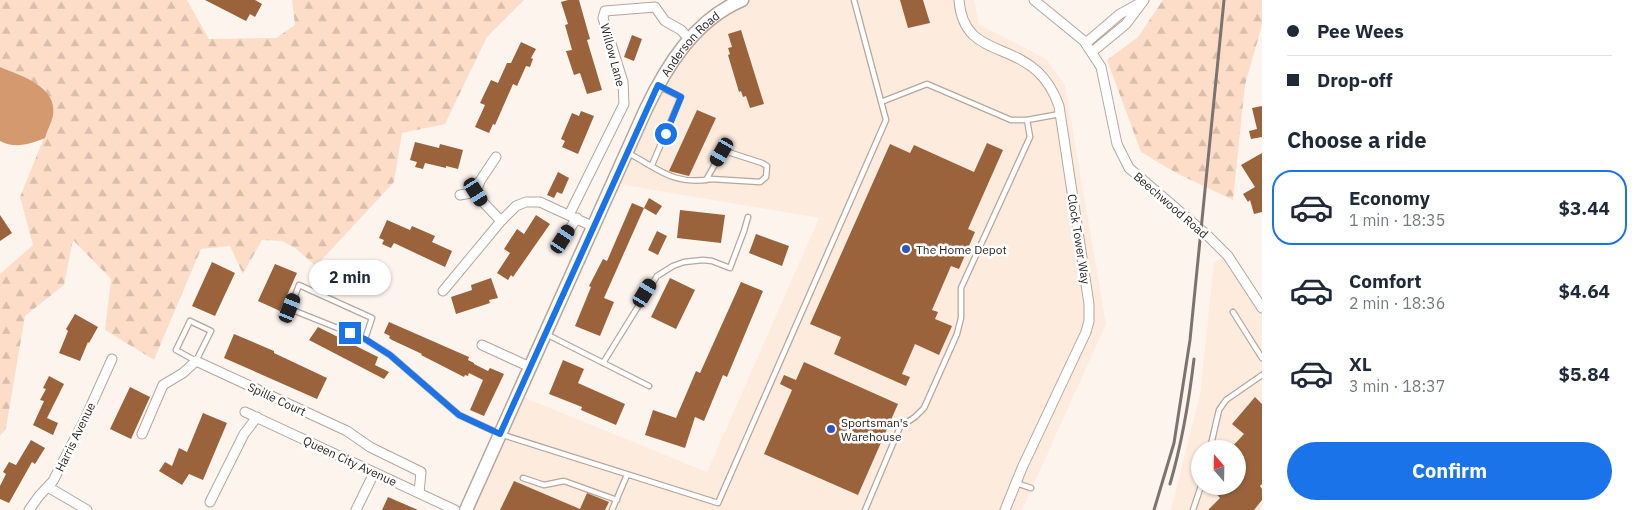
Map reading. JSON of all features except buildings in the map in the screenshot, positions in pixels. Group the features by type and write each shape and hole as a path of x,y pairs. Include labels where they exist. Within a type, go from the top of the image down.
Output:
{"street":[{"name":"Anderson Road","path":"466,510 658,85 677,53 711,18 742,0"},
{"name":"Clock Tower Way","path":"959,0 962,21 976,38 1036,70 1052,87 1060,114 1089,304 1089,320 1086,332 1005,510"},
{"name":"Beechwood Road","path":"1034,0 1086,43 1101,67 1117,144 1129,168 1207,235 1228,256 1262,308"},
{"path":"1086,43 1120,14 1143,1"},
{"path":"1092,52 1126,24 1143,1"},
{"name":"Willow Lane","path":"573,216 624,104 623,82 603,18 605,11 656,7 665,21 681,30 690,40"},
{"path":"476,192 480,181 496,157"},
{"path":"476,192 501,221"},
{"path":"460,195 476,192"},
{"path":"443,292 501,221 516,206 533,201 540,202 594,227"},
{"path":"563,239 573,216"},
{"path":"482,345 530,367"},
{"name":"Harris Avenue","path":"29,510 38,496 53,481 84,421 112,359"},
{"path":"142,434 163,385 183,373 196,361"},
{"name":"Spille Court","path":"196,361 347,431 370,447 421,472 419,494"},
{"name":"Queen City Avenue","path":"245,412 455,510"},
{"path":"210,502 244,434 256,418"},
{"path":"356,510 374,473"},
{"path":"48,487 87,510"}],"lane":[{"path":"365,339 372,318 299,285 290,308 365,339 390,355 459,415 500,434 627,476 718,502 886,120 854,0"},
{"path":"881,102 927,84 1011,120 1027,120 1060,114"},
{"path":"652,165 681,97 658,85"},
{"path":"865,510 900,427 924,408 957,334 960,318 961,288 1030,137 1027,120"},
{"path":"627,152 667,175 679,180 693,182 706,180 760,182 766,177 768,166 762,162 725,151 722,152 706,180"},
{"path":"603,363 657,276 673,266 703,260 730,268 748,217"},
{"path":"1233,312 1262,358"},
{"path":"190,321 211,331 196,361 176,350 190,321"},
{"path":"545,333 650,386"},
{"path":"1212,440 1219,410 1226,400 1262,375"},
{"path":"612,510 627,476"},
{"path":"524,478 544,485 564,481 617,500"},
{"path":"1016,483 1030,488"},
{"path":"1193,510 1198,495"}],"shaded area":[{"path":"742,0 974,0 979,24 1046,59 1065,85 1106,324 1022,510 466,510 518,395 707,472 819,218 613,183 677,53"},
{"path":"0,67 36,84 50,97 53,106 53,116 45,138 28,144 17,145 0,141"},
{"path":"1228,256 1262,308 1262,510 1171,510 1200,394 1214,262"}],"green space":[{"path":"0,0 187,0 209,39 276,38 295,25 292,0 524,0 487,37 445,124 402,133 394,182 316,266 295,248 282,241 262,240 243,274 230,246 201,249 154,360 105,330 111,279 73,240 64,285 25,316 6,428 0,436 0,274 33,245 20,197 53,115 43,88 0,67"},
{"path":"1163,0 1262,0 1262,25 1245,85 1233,200 1178,174 1141,152 1107,60 1138,37"}],"railway":[{"path":"1154,510 1174,443 1190,340 1224,0"},
{"path":"1170,484 1185,422 1194,359"}],"place":[{"name":"The Home Depot","path":"906,249"},
{"name":"Sportsman's Warehouse","path":"831,429"}],"route":[{"path":"350,333 365,339 390,355 459,415 500,434 658,85 681,97 666,134"}]}
